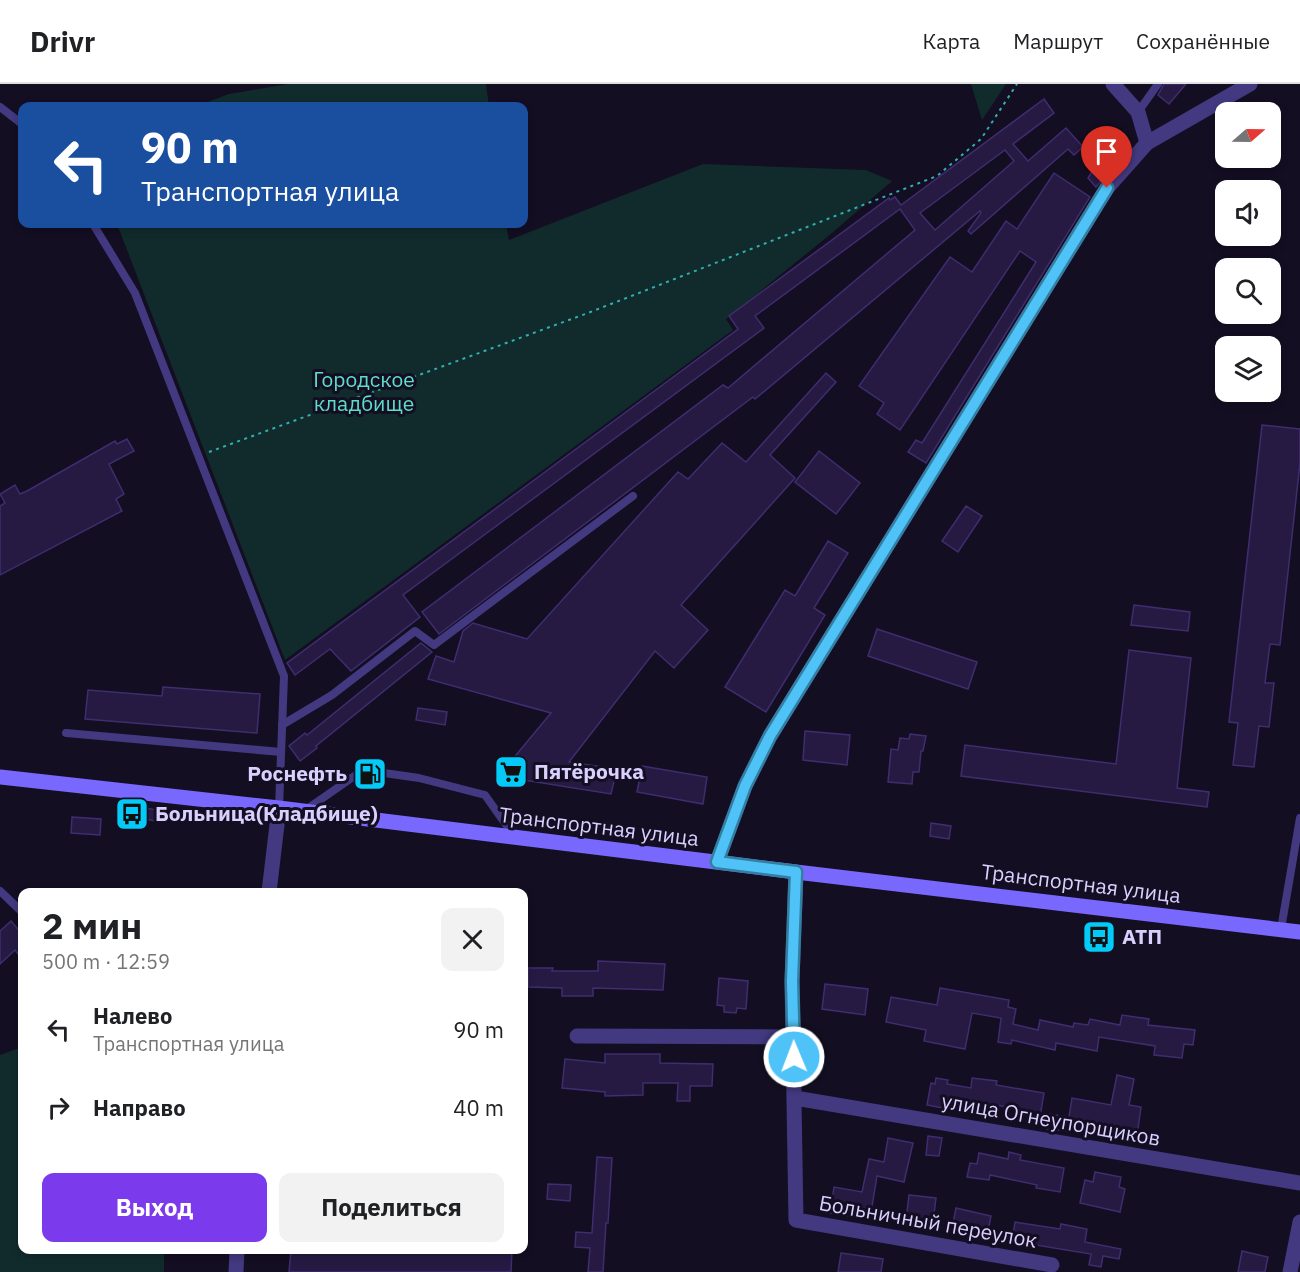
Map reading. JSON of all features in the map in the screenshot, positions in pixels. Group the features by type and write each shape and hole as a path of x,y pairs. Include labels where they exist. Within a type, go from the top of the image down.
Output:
{"main road":[{"name":"Транспортная улица","path":"0,777 279,808 1300,932"}],"street":[{"path":"1113,84 1138,112 1147,143"},
{"path":"717,862 745,786 770,736 1107,188 1147,143 1250,84"},
{"path":"269,888 279,808"},
{"path":"795,1098 792,981 796,872"},
{"path":"576,1036 794,1037"},
{"name":"улица Огнеупорщиков","path":"795,1098 1300,1183"},
{"name":"Больничный переулок","path":"795,1098 796,1220 1052,1265"},
{"path":"1290,1272 1300,1222"},
{"path":"236,1272 237,1254"}],"lane":[{"path":"1138,112 1158,84"},
{"path":"0,107 18,121"},
{"path":"95,228 135,293 284,676 279,808"},
{"path":"282,725 332,695 415,631 434,645 633,496"},
{"path":"66,733 281,753"},
{"path":"303,812 363,770 419,778 485,795 515,838"},
{"path":"1281,929 1300,818"},
{"path":"0,891 18,908"}],"path":[{"path":"198,456 588,313 937,176 981,139 1017,84"}],"green space":[{"path":"288,84 486,84 488,102 208,102 229,94"},
{"path":"971,84 1006,84 982,120"},
{"name":"Городское кладбище","path":"703,164 866,170 892,181 726,319 733,330 285,660 119,228 507,228 509,240"},
{"path":"18,1048 18,1254 164,1254 164,1272 0,1272 0,1055"}],"building":[{"path":"1164,84 1186,84 1169,104 1158,95"},
{"path":"1044,99 1054,113 1013,144 1028,161 1066,128 1083,147 1074,155 1068,149 971,234 968,231 981,213 980,211 755,399 753,397 439,634 422,612 723,385 728,388 915,230 900,209 755,316 764,328 403,595 420,617 351,671 330,649 295,675 287,663 738,329 729,316 889,198 890,200 895,197 901,205","holes":["1005,150 1014,161 935,230 920,213"]},
{"path":"1102,156 1115,165 1096,187 1088,178"},
{"path":"1054,173 1090,197 926,463 908,452 916,440 922,443 1036,262 1020,251 900,430 877,414 884,403 859,386 950,257 972,272 1006,221 1017,229"},
{"path":"826,373 836,382 770,455 795,478 681,605 708,630 674,668 655,651 569,762 617,769 611,794 505,777 507,766 551,713 428,679 436,656 454,662 463,631 473,623 527,639 678,472 688,479 722,443 746,462"},
{"path":"1262,425 1300,429 1300,463 1280,645 1270,644 1265,683 1274,683 1269,727 1259,726 1254,767 1233,765 1238,723 1229,722"},
{"path":"127,439 134,451 109,464 124,494 116,499 122,511 0,575 0,506 5,503 0,494 15,485 20,494 27,491 115,441 117,444"},
{"path":"819,451 860,483 836,514 795,482"},
{"path":"966,506 982,516 958,552 942,541"},
{"path":"828,541 848,553 814,608 825,615 766,712 725,687 785,590 795,596"},
{"path":"1134,605 1190,612 1188,631 1131,625"},
{"path":"877,629 977,662 968,689 868,656"},
{"path":"421,643 432,652 300,761 289,746 305,733 307,735"},
{"path":"1129,650 1191,658 1177,788 1209,792 1207,807 961,776 965,745 1116,764"},
{"path":"163,687 260,694 257,733 85,719 88,690 162,696"},
{"path":"418,708 447,712 445,725 416,720"},
{"path":"805,731 850,735 847,765 803,760"},
{"path":"910,734 926,736 923,751 921,751 919,772 913,772 912,784 888,782 891,749 898,750 900,738 909,739"},
{"path":"642,766 707,777 703,804 637,792"},
{"path":"140,807 157,810 155,821 138,818"},
{"path":"72,817 101,819 100,835 71,833"},
{"path":"931,823 951,826 949,839 930,836"},
{"path":"11,921 18,929 18,954 15,950 0,964 0,931"},
{"path":"598,961 665,964 663,990 593,988 593,996 562,996 562,988 528,987 528,968 553,968 552,971 598,971"},
{"path":"719,978 748,981 746,1009 737,1008 736,1013 724,1012 724,1006 717,1005"},
{"path":"825,984 868,989 865,1015 822,1009"},
{"path":"940,988 1009,1000 1008,1007 1016,1009 1013,1024 1038,1030 1040,1020 1073,1027 1074,1023 1088,1025 1090,1019 1120,1025 1122,1015 1149,1019 1148,1025 1195,1030 1193,1045 1184,1044 1182,1058 1154,1055 1155,1046 1099,1037 1097,1051 1056,1043 1055,1050 1012,1040 1011,1044 998,1042 1001,1018 972,1013 965,1049 924,1041 926,1030 886,1022 891,997 937,1005"},
{"path":"605,1054 660,1054 660,1063 713,1064 712,1086 690,1086 690,1101 677,1101 678,1083 643,1083 643,1095 605,1096 605,1092 562,1088 565,1059 605,1063"},
{"path":"1117,1075 1134,1079 1129,1105 1141,1107 1137,1136 1117,1133 1118,1126 1077,1119 1075,1132 1047,1129 1049,1114 1069,1117 1072,1098 1111,1105"},
{"path":"936,1078 948,1080 947,1084 971,1088 972,1078 997,1081 996,1085 1044,1093 1040,1117 1015,1113 1016,1108 955,1100 953,1110 927,1105 931,1083 935,1084"},
{"path":"928,1136 942,1138 939,1156 926,1155"},
{"path":"888,1138 913,1143 904,1182 877,1176 870,1219 830,1213 834,1187 862,1192 869,1159 884,1162"},
{"path":"1009,1152 1021,1155 1020,1160 1064,1168 1060,1192 990,1175 989,1180 967,1177 970,1163 977,1164 979,1153 1008,1159"},
{"path":"597,1157 612,1158 608,1223 606,1223 603,1272 588,1272 590,1248 575,1247 576,1232 592,1233"},
{"path":"1095,1172 1121,1177 1119,1187 1125,1189 1120,1212 1080,1203 1085,1180 1093,1182"},
{"path":"548,1184 571,1185 570,1201 547,1199"},
{"path":"909,1195 936,1198 933,1222 906,1219"},
{"path":"956,1208 991,1216 987,1236 952,1228"},
{"path":"1015,1222 1060,1229 1061,1224 1087,1229 1085,1242 1121,1249 1119,1259 1103,1256 1101,1267 1089,1265 1091,1254 1012,1241"},
{"path":"1242,1251 1268,1257 1265,1272 1238,1272"},
{"path":"841,1253 883,1259 881,1272 838,1272"},
{"path":"291,1254 512,1254 511,1272 289,1272"}],"place":[{"name":"Пятёрочка","path":"511,772"},
{"name":"Роснефть","path":"370,774"},
{"name":"Больница(Кладбище)","path":"132,814"},
{"name":"АТП","path":"1099,937"}],"route":[{"path":"794,1057 792,981 796,872 717,862 745,786 770,736 1107,188"}]}
